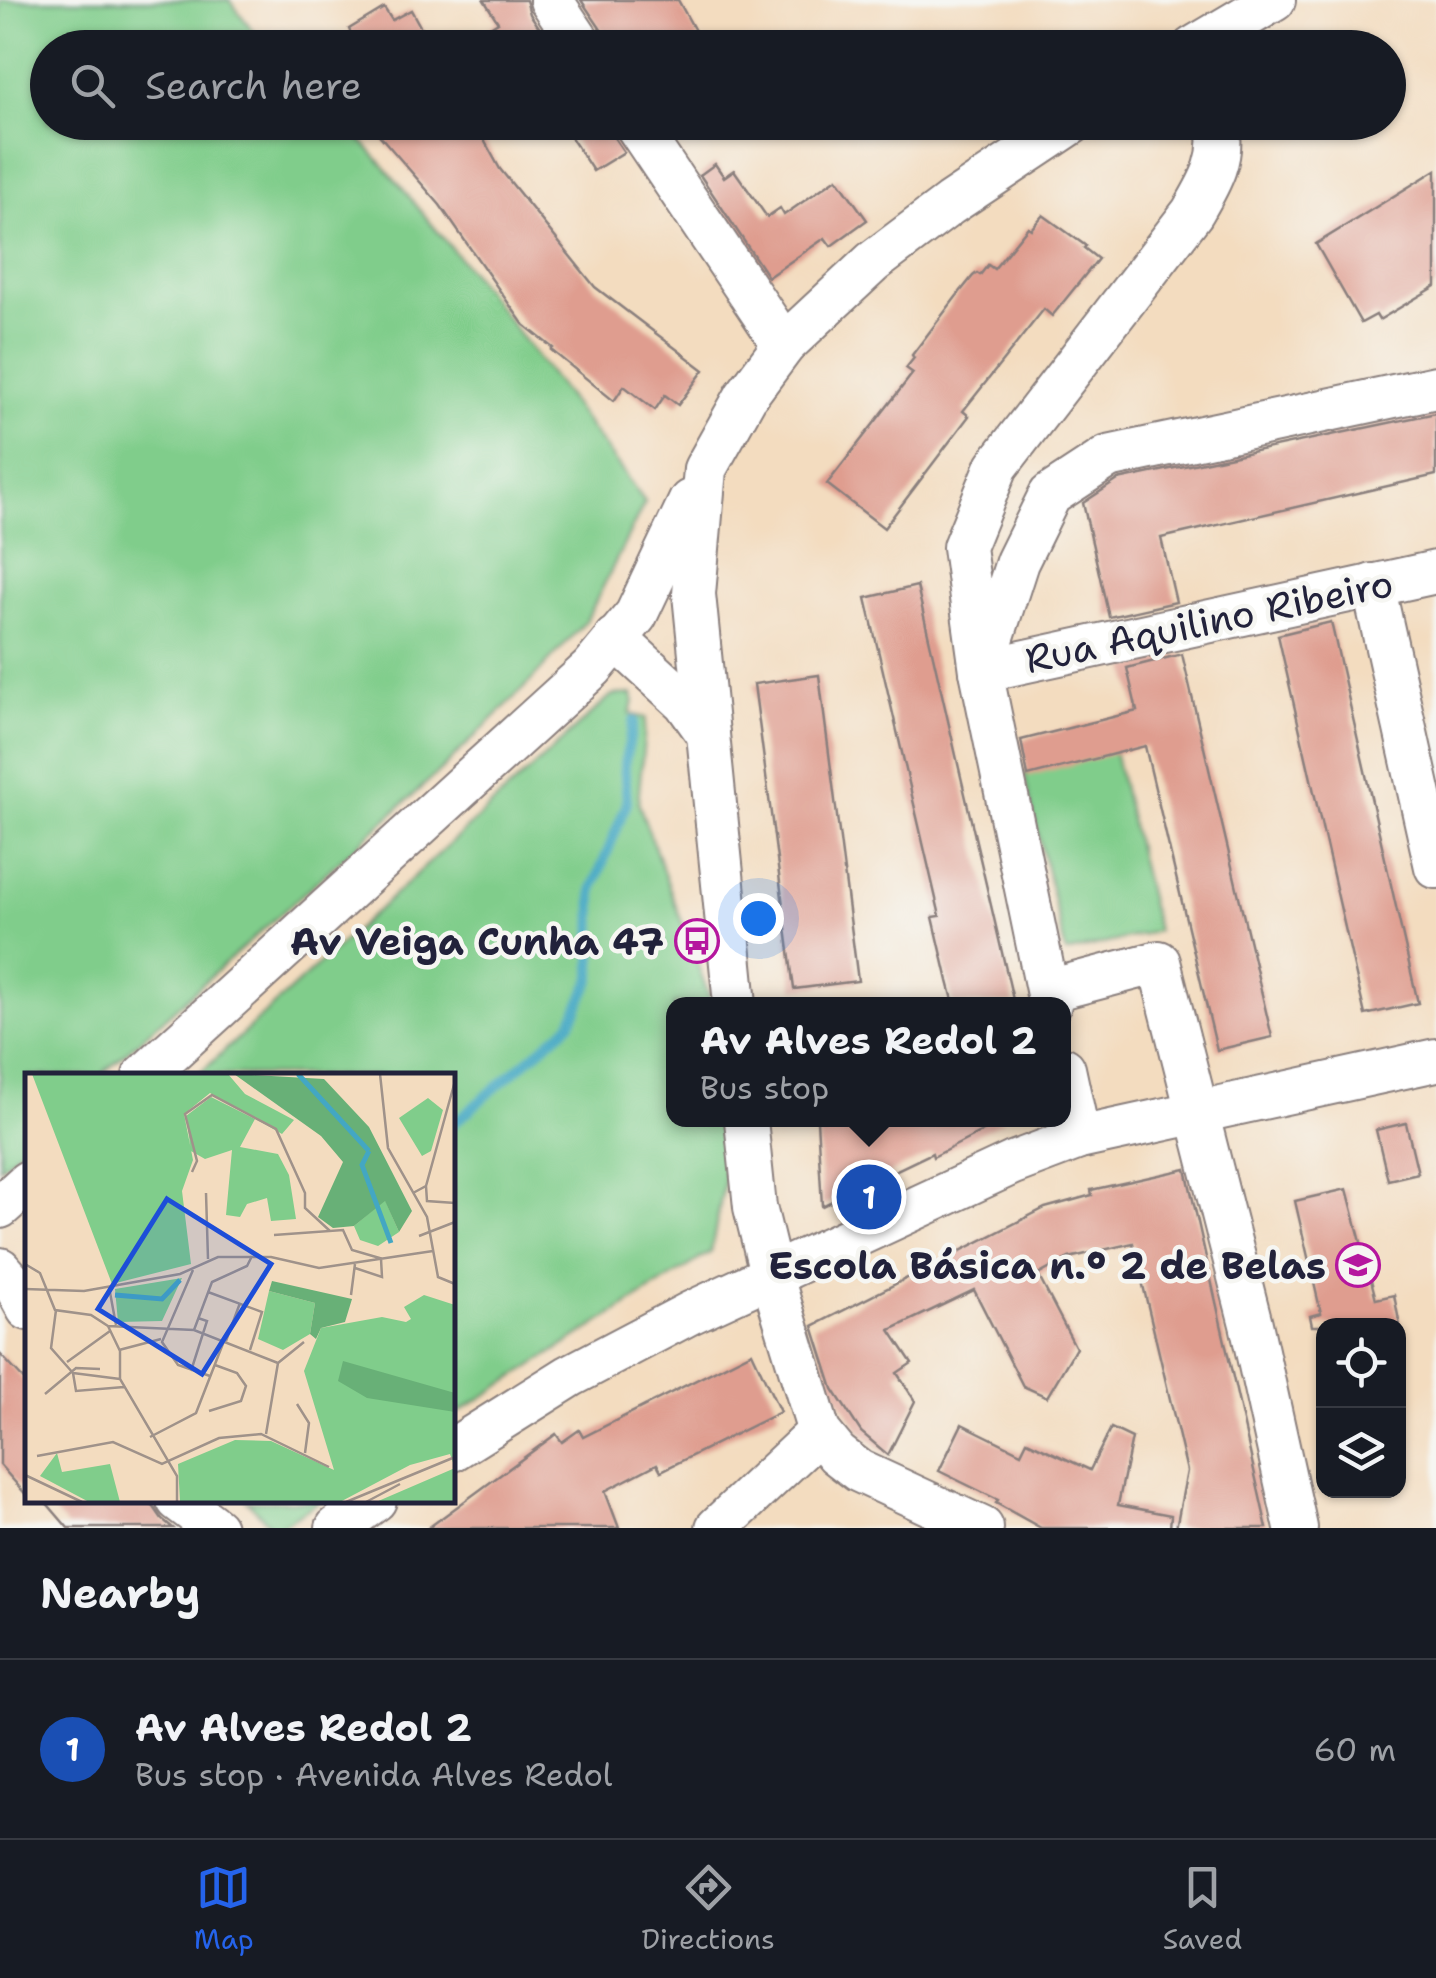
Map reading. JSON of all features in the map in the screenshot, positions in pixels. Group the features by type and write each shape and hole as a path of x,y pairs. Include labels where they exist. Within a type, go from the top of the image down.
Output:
{"street":[{"path":"551,0 571,30"},
{"path":"1224,30 1274,0"},
{"path":"646,140 784,345"},
{"path":"147,1073 592,668 626,626 705,468 746,396 784,345 873,262 1045,140"},
{"path":"1049,997 981,672 964,548 996,466 1192,213 1214,176 1220,154 1219,140"},
{"path":"981,672 1017,562 1050,495 1108,457 1436,386"},
{"path":"705,468 694,594 734,997"},
{"name":"Rua Aquilino Ribeiro","path":"981,672 1436,572"},
{"path":"1373,584 1436,867"},
{"path":"626,626 676,636 703,671"},
{"path":"626,626 708,734"},
{"path":"1052,997 1160,962 1251,1324 1296,1528"},
{"path":"455,1448 570,1376 690,1314 1013,1163 1078,1138 1436,1060"},
{"path":"1071,1104 1078,1138"},
{"path":"747,1127 755,1206 818,1432 837,1454 859,1470 982,1528"},
{"path":"0,1207 25,1185"},
{"path":"0,1269 25,1304"},
{"path":"717,1528 818,1432"},
{"path":"182,1503 214,1528"},
{"path":"336,1528 371,1503"}],"green space":[{"path":"0,0 229,0 253,30 30,30 30,140 360,140 470,271 645,502 586,621 442,769 103,1073 25,1073 25,1145 0,1168"},
{"path":"632,694 630,714 646,718 638,802 709,997 666,997 666,1127 724,1127 724,1183 711,1252 455,1415 455,1073 200,1073 612,695"},
{"path":"1114,752 1157,931 1066,953 1024,774"},
{"path":"249,1503 317,1503 277,1528"}],"building":[{"path":"484,0 526,0 541,30 492,30 490,27 498,22"},
{"path":"581,0 678,0 695,30 601,30"},
{"path":"384,8 392,20 411,10 422,30 349,30"},
{"path":"384,140 484,140 500,169 595,287 704,370 678,405 665,395 655,410 624,386 614,401 523,324 440,205"},
{"path":"573,140 616,140 624,152 593,171"},
{"path":"715,164 724,177 734,170 767,217 780,208 784,215 837,178 867,220 831,246 825,238 768,277 700,175"},
{"path":"1436,170 1436,286 1379,320 1376,315 1361,323 1316,244"},
{"path":"1043,215 1098,259 1052,316 1044,309 963,411 969,416 884,528 827,484 913,373 906,368 914,358 912,355 956,297 977,273 980,275 988,265 994,269 1028,227 1031,229"},
{"path":"1436,413 1436,475 1161,538 1176,602 1109,617 1083,503 1118,480"},
{"path":"917,586 1012,997 952,997 933,917 940,916 866,598"},
{"path":"1331,622 1418,1003 1365,1015 1278,635"},
{"path":"1182,654 1272,1037 1217,1050 1145,746 1028,776 1021,740 1137,711 1127,668"},
{"path":"819,675 858,981 794,989 754,684"},
{"path":"1406,1123 1418,1173 1388,1180 1376,1130"},
{"path":"817,1127 991,1127 933,1157 932,1153 822,1206"},
{"path":"1186,1169 1267,1528 1176,1528 1187,1471 1133,1243 1069,1258 1038,1275 1076,1348 1047,1397 1023,1386 974,1290 890,1330 912,1363 897,1373 915,1401 888,1455 861,1432 833,1389 813,1326 1045,1208 1092,1195 1091,1190"},
{"path":"1347,1189 1376,1299 1394,1295 1398,1318 1316,1318 1316,1326 1312,1326 1310,1316 1321,1313 1295,1201"},
{"path":"752,1352 780,1412 661,1471 657,1464 605,1491 619,1528 428,1528 556,1434 562,1442 579,1430 583,1437"},
{"path":"0,1354 25,1381 25,1494 0,1465"},
{"path":"962,1424 1021,1453 1027,1441 1090,1470 1111,1428 1132,1438 1118,1505 1171,1515 1170,1528 1041,1528 996,1503 998,1500 939,1471"},
{"path":"47,1503 151,1503 173,1528 68,1528"}],"waterway":[{"path":"455,1122 570,1024 592,978 593,888 627,803 624,764 634,721"}],"place":[{"name":"Av Veiga Cunha 47","path":"697,941"},
{"name":"Av Alves Redol 2","path":"869,1197"},
{"name":"Escola Básica n.º 2 de Belas","path":"1358,1265"}]}
